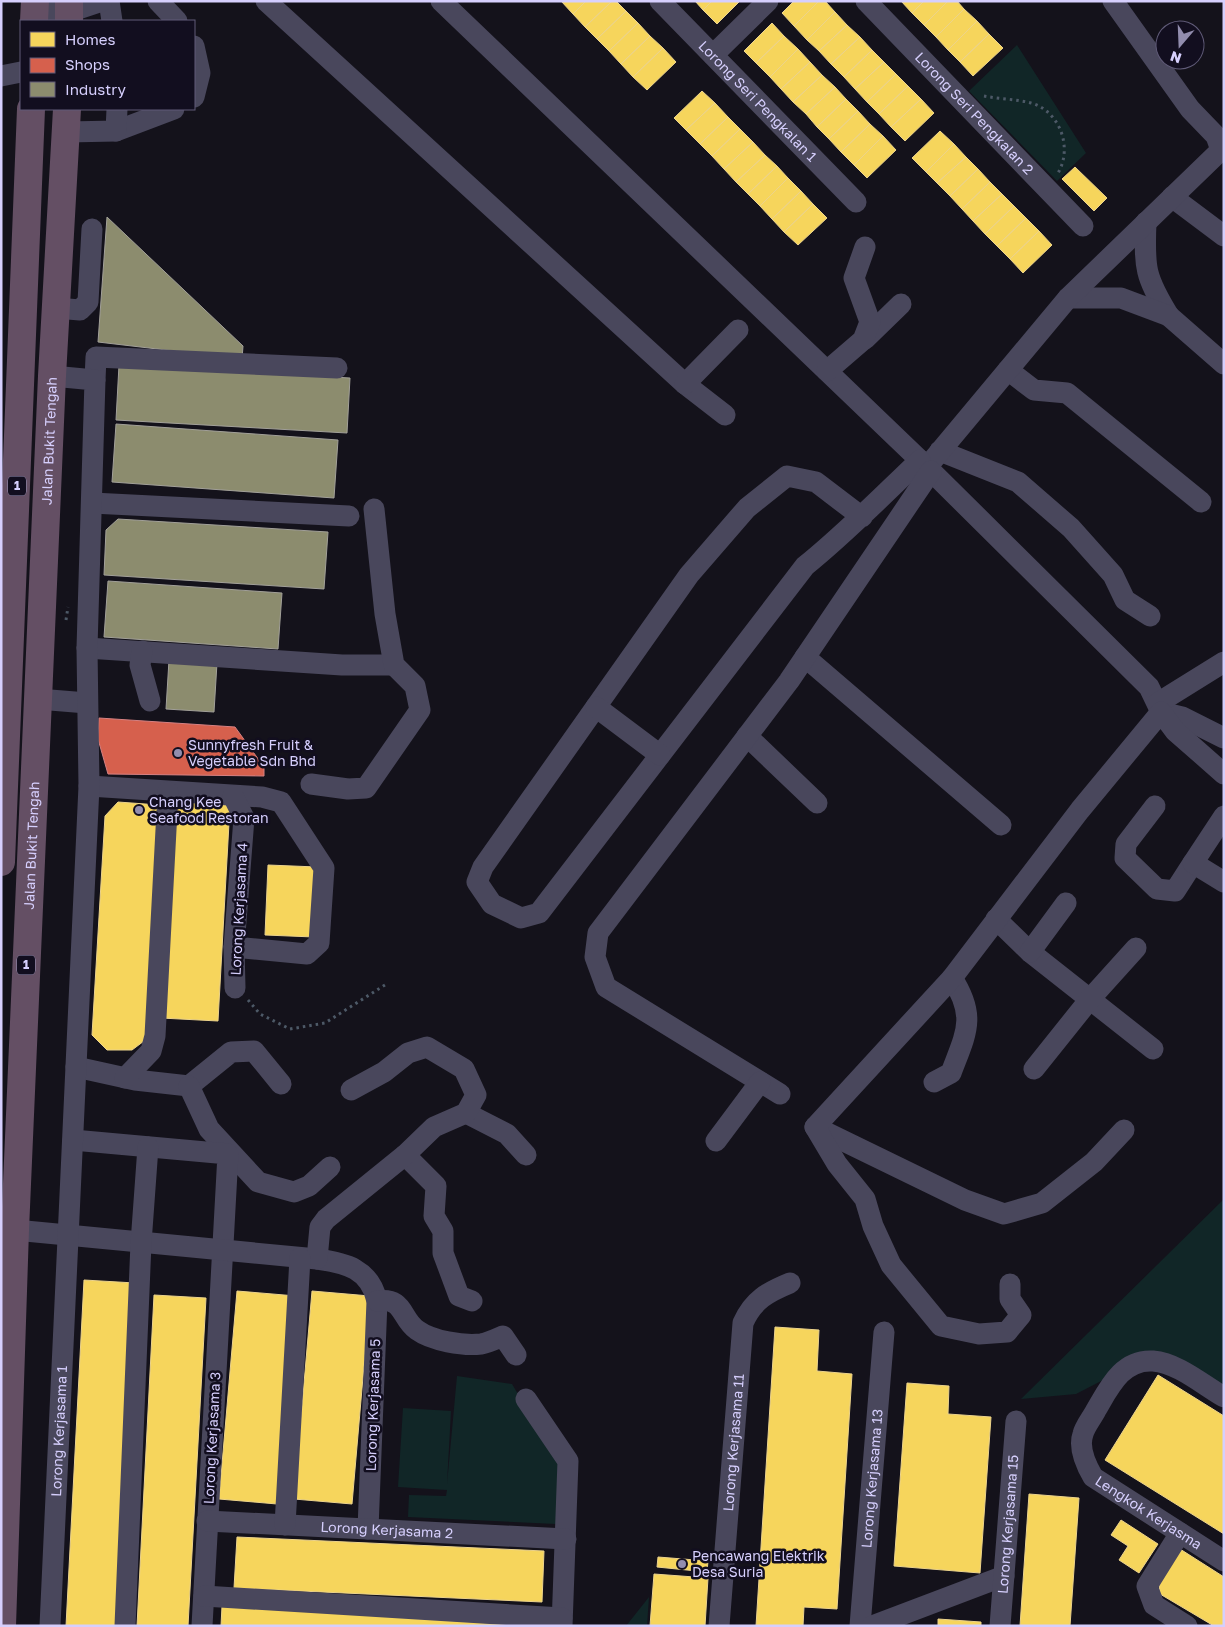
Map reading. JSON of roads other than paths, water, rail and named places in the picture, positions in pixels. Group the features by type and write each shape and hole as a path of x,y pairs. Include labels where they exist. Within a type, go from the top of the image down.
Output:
{"highway":[{"name":"1","path":"1,862 6,642 31,110"},
{"name":"Jalan Bukit Tengah","path":"3,1622 15,1230 52,376 67,121"}],"street":[{"path":"34,11 69,11 102,1"},
{"path":"109,1 112,20"},
{"path":"158,1 176,20"},
{"path":"266,1 685,384 725,415"},
{"path":"441,1 827,371 930,462 1149,687 1159,707 1175,731 1224,774"},
{"name":"Lorong Seri Pengkalan 1","path":"660,1 856,202"},
{"path":"713,55 768,1"},
{"name":"Lorong Seri Pengkalan 2","path":"866,1 1082,226"},
{"path":"780,1094 606,987 595,957 598,933 805,657 930,462 1068,298 1223,150 1216,136 1190,109 1113,1"},
{"path":"195,50 200,73 195,93"},
{"path":"116,131 117,110"},
{"path":"67,121 116,131 171,110"},
{"path":"1172,197 1224,236"},
{"path":"1146,222 1144,265 1153,291 1169,316 1224,364"},
{"path":"56,308 80,310 88,302 92,229"},
{"path":"863,340 870,322 854,278 865,247"},
{"path":"1068,298 1121,298 1169,316"},
{"path":"827,371 901,304"},
{"path":"685,384 738,330"},
{"name":"Lorong Kerjasama 1","path":"50,1626 89,786 87,648 96,357 337,368"},
{"path":"1008,370 1034,390 1067,393 1201,502"},
{"path":"52,376 95,380"},
{"path":"862,517 816,482 787,476 747,508 689,575 483,867 477,882 492,904 521,918 538,913 805,566 930,462"},
{"path":"930,462 1018,482 1071,528 1113,575 1125,600 1150,616"},
{"path":"92,504 348,516"},
{"path":"311,784 348,789 366,788 420,710 415,686 394,665 374,509"},
{"path":"87,648 342,665 394,665"},
{"path":"142,652 140,665 150,702"},
{"path":"805,657 1001,826"},
{"path":"815,1127 952,978 1159,707 1224,662"},
{"path":"38,699 87,703"},
{"path":"596,707 660,755"},
{"path":"1159,707 1224,738"},
{"path":"747,736 816,803"},
{"path":"89,786 262,797 281,802 324,868 319,943 307,954 234,947"},
{"path":"125,1078 151,1051 155,1036 168,792"},
{"name":"Lorong Kerjasama 4","path":"233,796 244,818 234,947 235,988"},
{"path":"1155,806 1126,844 1125,858 1157,889 1175,892 1224,816"},
{"path":"1193,863 1224,882"},
{"path":"1030,952 1066,903"},
{"path":"996,919 1030,952 1153,1048"},
{"path":"1034,1069 1090,999 1136,948"},
{"path":"934,1082 951,1073 968,1027 962,994 952,978"},
{"path":"286,1525 308,1259 320,1227 326,1219 405,1155 434,1127 466,1113 476,1095 464,1069 427,1047 408,1053 384,1072 351,1090"},
{"path":"76,1067 125,1078 189,1086 231,1052 254,1052 281,1084"},
{"path":"716,1141 760,1082"},
{"path":"189,1086 209,1129 258,1182 294,1192 310,1186 330,1167"},
{"path":"466,1113 506,1134 526,1155"},
{"path":"815,1127 965,1200 1004,1214 1042,1203 1094,1162 1124,1130"},
{"path":"815,1127 836,1164 865,1198 873,1226 891,1265 941,1326 979,1334 1007,1332 1021,1315 1010,1299 1010,1284"},
{"path":"73,1140 148,1147 141,1243 125,1626"},
{"name":"Lorong Kerjasama 3","path":"148,1147 228,1154 202,1626"},
{"path":"405,1155 436,1186 434,1216 442,1232 443,1253 459,1296 472,1301"},
{"path":"15,1230 223,1250 351,1265 362,1272 374,1292 400,1307 412,1326 429,1336 457,1343 482,1344 503,1336 516,1355"},
{"name":"Lorong Kerjasama 11","path":"719,1626 743,1323 757,1300 768,1292 790,1283"},
{"name":"Lorong Kerjasama 5","path":"368,1529 374,1292"},
{"name":"Lorong Kerjasama 13","path":"860,1626 884,1332"},
{"name":"Lengkok Kerjasma","path":"1224,1397 1168,1364 1151,1361 1136,1363 1122,1371 1112,1383 1082,1434 1083,1457 1093,1477 1224,1561"},
{"path":"204,1596 562,1622 568,1461 526,1399"},
{"name":"Lorong Kerjasama 15","path":"1000,1626 1016,1422"},
{"name":"Lorong Kerjasama 2","path":"207,1521 566,1539"},
{"path":"1180,1533 1147,1586 1154,1605 1187,1626"},
{"path":"872,1626 1004,1576"}],"place":[{"name":"Sunnyfresh Fruit & Vegetable Sdn Bhd","path":"178,753"},
{"name":"Chang Kee Seafood Restoran","path":"139,810"},
{"name":"Pencawang Elektrik Desa Suria","path":"682,1564"}]}
